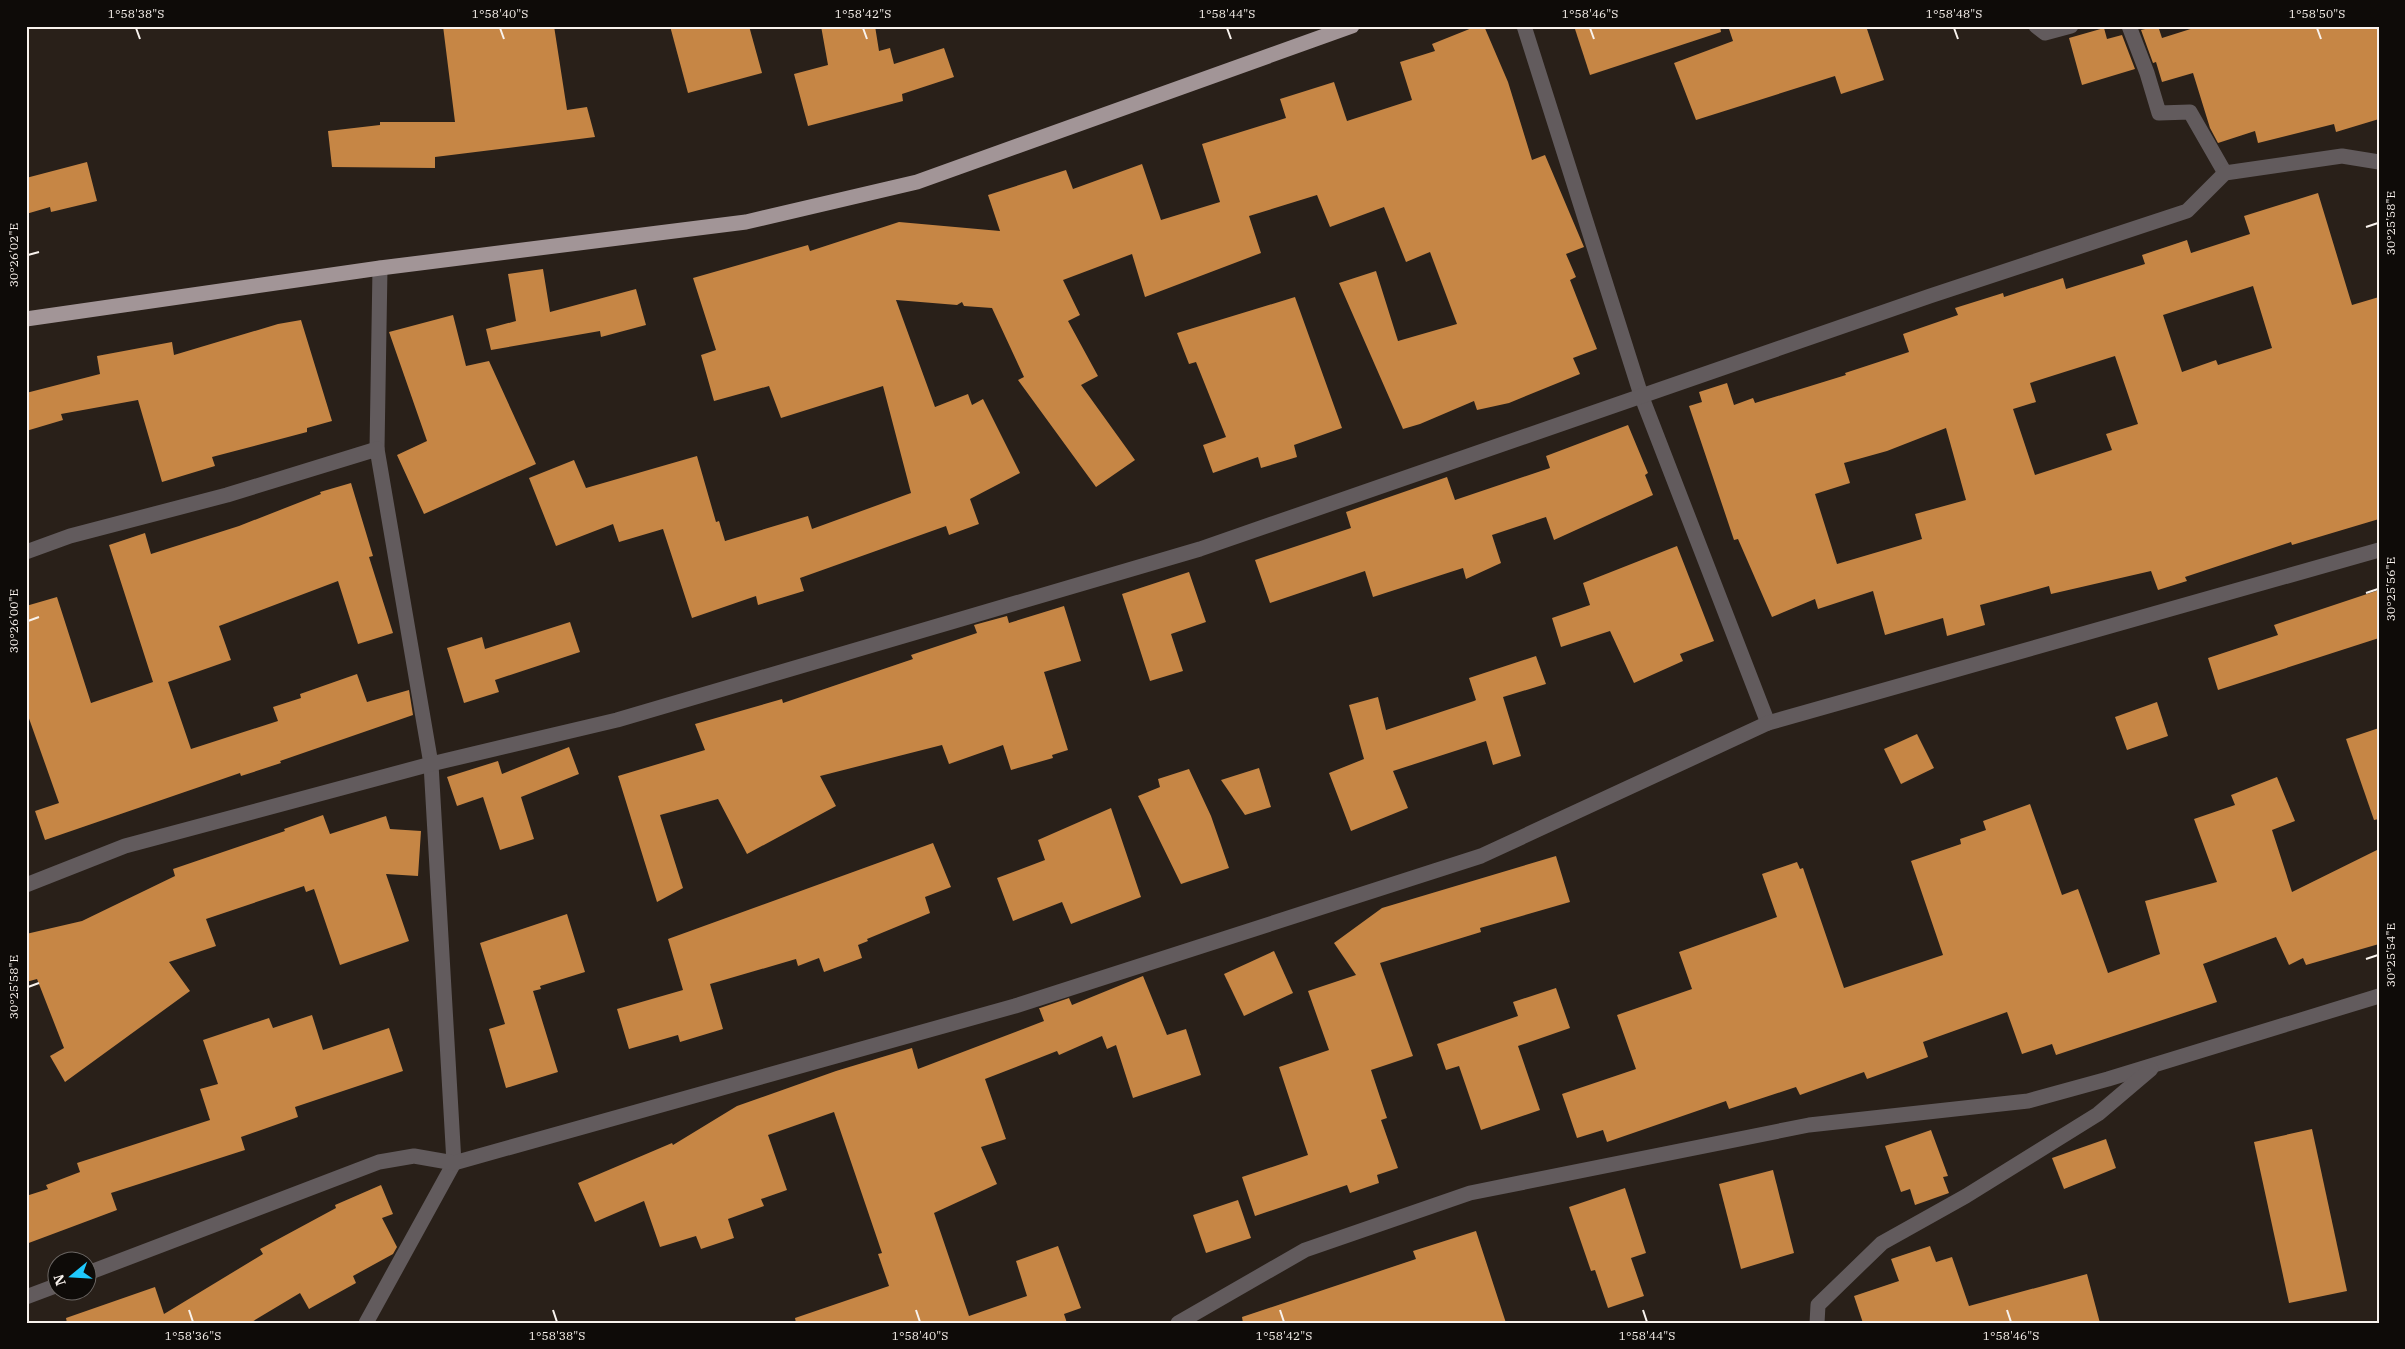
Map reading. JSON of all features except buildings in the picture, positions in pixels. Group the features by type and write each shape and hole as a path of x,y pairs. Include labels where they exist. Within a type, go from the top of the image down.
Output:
{"main road":[{"path":"26,319 380,268 746,222 917,182 1352,26"}],"street":[{"path":"1524,26 1641,395 1768,723"},
{"path":"2036,26 2045,33 2071,26"},
{"path":"2129,26 2159,112 2190,112 2225,173"},
{"path":"26,885 125,846 431,764 617,720 1200,549 1930,296 2187,211 2225,173 2342,156 2379,162"},
{"path":"366,1323 454,1163 431,764 377,449 380,268"},
{"path":"26,552 70,536 227,495 377,449"},
{"path":"98,1269 379,1162 414,1156 454,1163 1015,1006 1480,856 1768,723 2379,550"},
{"path":"1178,1323 1305,1250 1470,1193 1809,1125 2028,1101 2157,1064 2379,996"},
{"path":"1817,1323 1818,1305 1882,1243 1966,1196 2098,1114 2157,1064"},
{"path":"26,1297 48,1289"}]}
